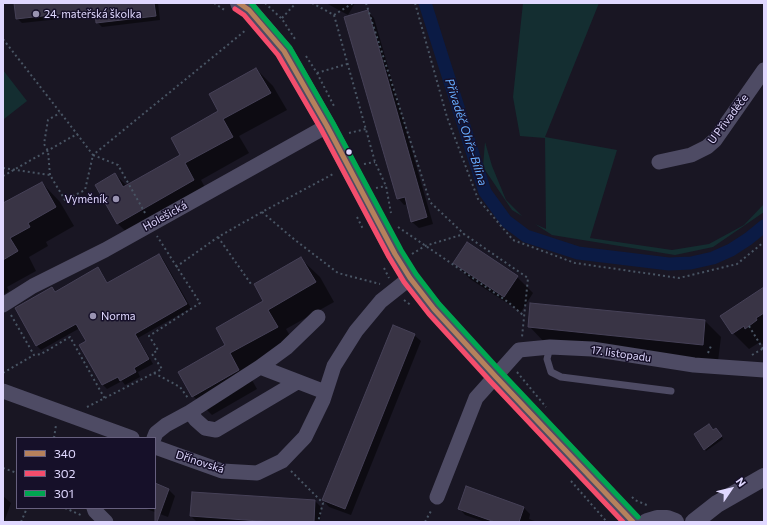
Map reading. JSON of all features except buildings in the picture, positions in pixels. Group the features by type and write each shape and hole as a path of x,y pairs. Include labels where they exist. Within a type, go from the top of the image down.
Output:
{"street":[{"path":"240,3 249,10 284,51 327,126 395,254 410,278 434,309 496,377 633,522"},
{"name":"U Přivaděče","path":"659,162 691,155 707,147 714,140 764,70"},
{"name":"Holešická","path":"4,304 33,286 105,250 327,126"},
{"name":"Dřínovská","path":"160,449 222,471 257,473 282,462 305,437 323,400 334,366 356,331 381,301 410,278"},
{"path":"154,437 156,433 166,425 260,367 286,348 318,316"},
{"name":"17. listopadu","path":"519,350 550,347 592,349 694,365 762,368"},
{"path":"437,497 476,398 519,350"},
{"path":"260,367 325,392"},
{"path":"192,410 196,420 205,428 216,430 298,382"},
{"path":"3,391 70,416 113,435 126,437"},
{"path":"694,522 717,504 764,477"},
{"path":"94,509 106,522"},
{"path":"650,515 657,519 667,519 675,522"}],"lane":[{"path":"550,347 547,359 551,372 561,377 671,391"}],"path":[{"path":"265,3 282,19 298,43"},
{"path":"282,19 296,3"},
{"path":"312,3 334,15 376,162 386,186 392,215"},
{"path":"334,15 353,3"},
{"path":"366,3 430,202 464,234 528,278 522,343 519,350"},
{"path":"415,3 447,117 478,199 513,240 575,263 679,278 737,264 764,242"},
{"path":"60,113 48,120 44,144 48,151 50,176 65,200 85,190 93,156 247,29"},
{"path":"3,40 93,156 118,165 162,245 200,303 149,336 158,350 152,354 162,369 70,416"},
{"path":"305,55 335,106"},
{"path":"317,74 347,64"},
{"path":"352,139 349,133 366,129"},
{"path":"3,176 77,134"},
{"path":"360,158 366,170"},
{"path":"363,164 376,162"},
{"path":"3,168 50,176"},
{"path":"176,267 218,237 338,172"},
{"path":"375,188 386,186"},
{"path":"262,212 338,273 385,285"},
{"path":"392,223 508,302 524,316"},
{"path":"410,256 425,246 464,234"},
{"path":"218,237 251,284"},
{"path":"4,304 34,355"},
{"path":"749,326 763,349"},
{"path":"3,373 34,355 41,354 70,337 105,398"},
{"path":"508,362 549,410"},
{"path":"154,374 180,387 192,410"},
{"path":"282,462 323,504 318,522"},
{"path":"3,468 16,473"},
{"path":"630,495 650,515"},
{"path":"21,522 27,509"}],"green space":[{"path":"523,3 599,3 545,137 617,150 590,238 672,250 709,244 744,225 764,204 764,212 713,247 675,255 552,235 535,224 546,229 545,138 520,136 513,97"},
{"path":"3,70 27,101 4,119 3,118"},
{"path":"485,142 492,166 506,200 522,216 512,210 483,167"}],"waterway":[{"name":"Přivaděč Ohře-Bílina","path":"425,3 485,192 506,221 526,236 578,253 669,264 691,263 713,258 731,250 764,226"}],"transit line":[{"name":"340","path":"239,3 249,10 284,51 327,126 395,254 410,278 434,309 496,377 633,522"},
{"name":"301","path":"251,3 290,48 333,123 401,250 416,274 439,304 501,372 638,517"},
{"name":"302","path":"235,9 244,15 278,55 321,129 389,257 404,282 429,314 491,382 623,522"}],"place":[{"name":"24. mateřská školka","path":"36,14"},
{"name":"Vyměník","path":"116,199"},
{"name":"Norma","path":"93,316"}]}
